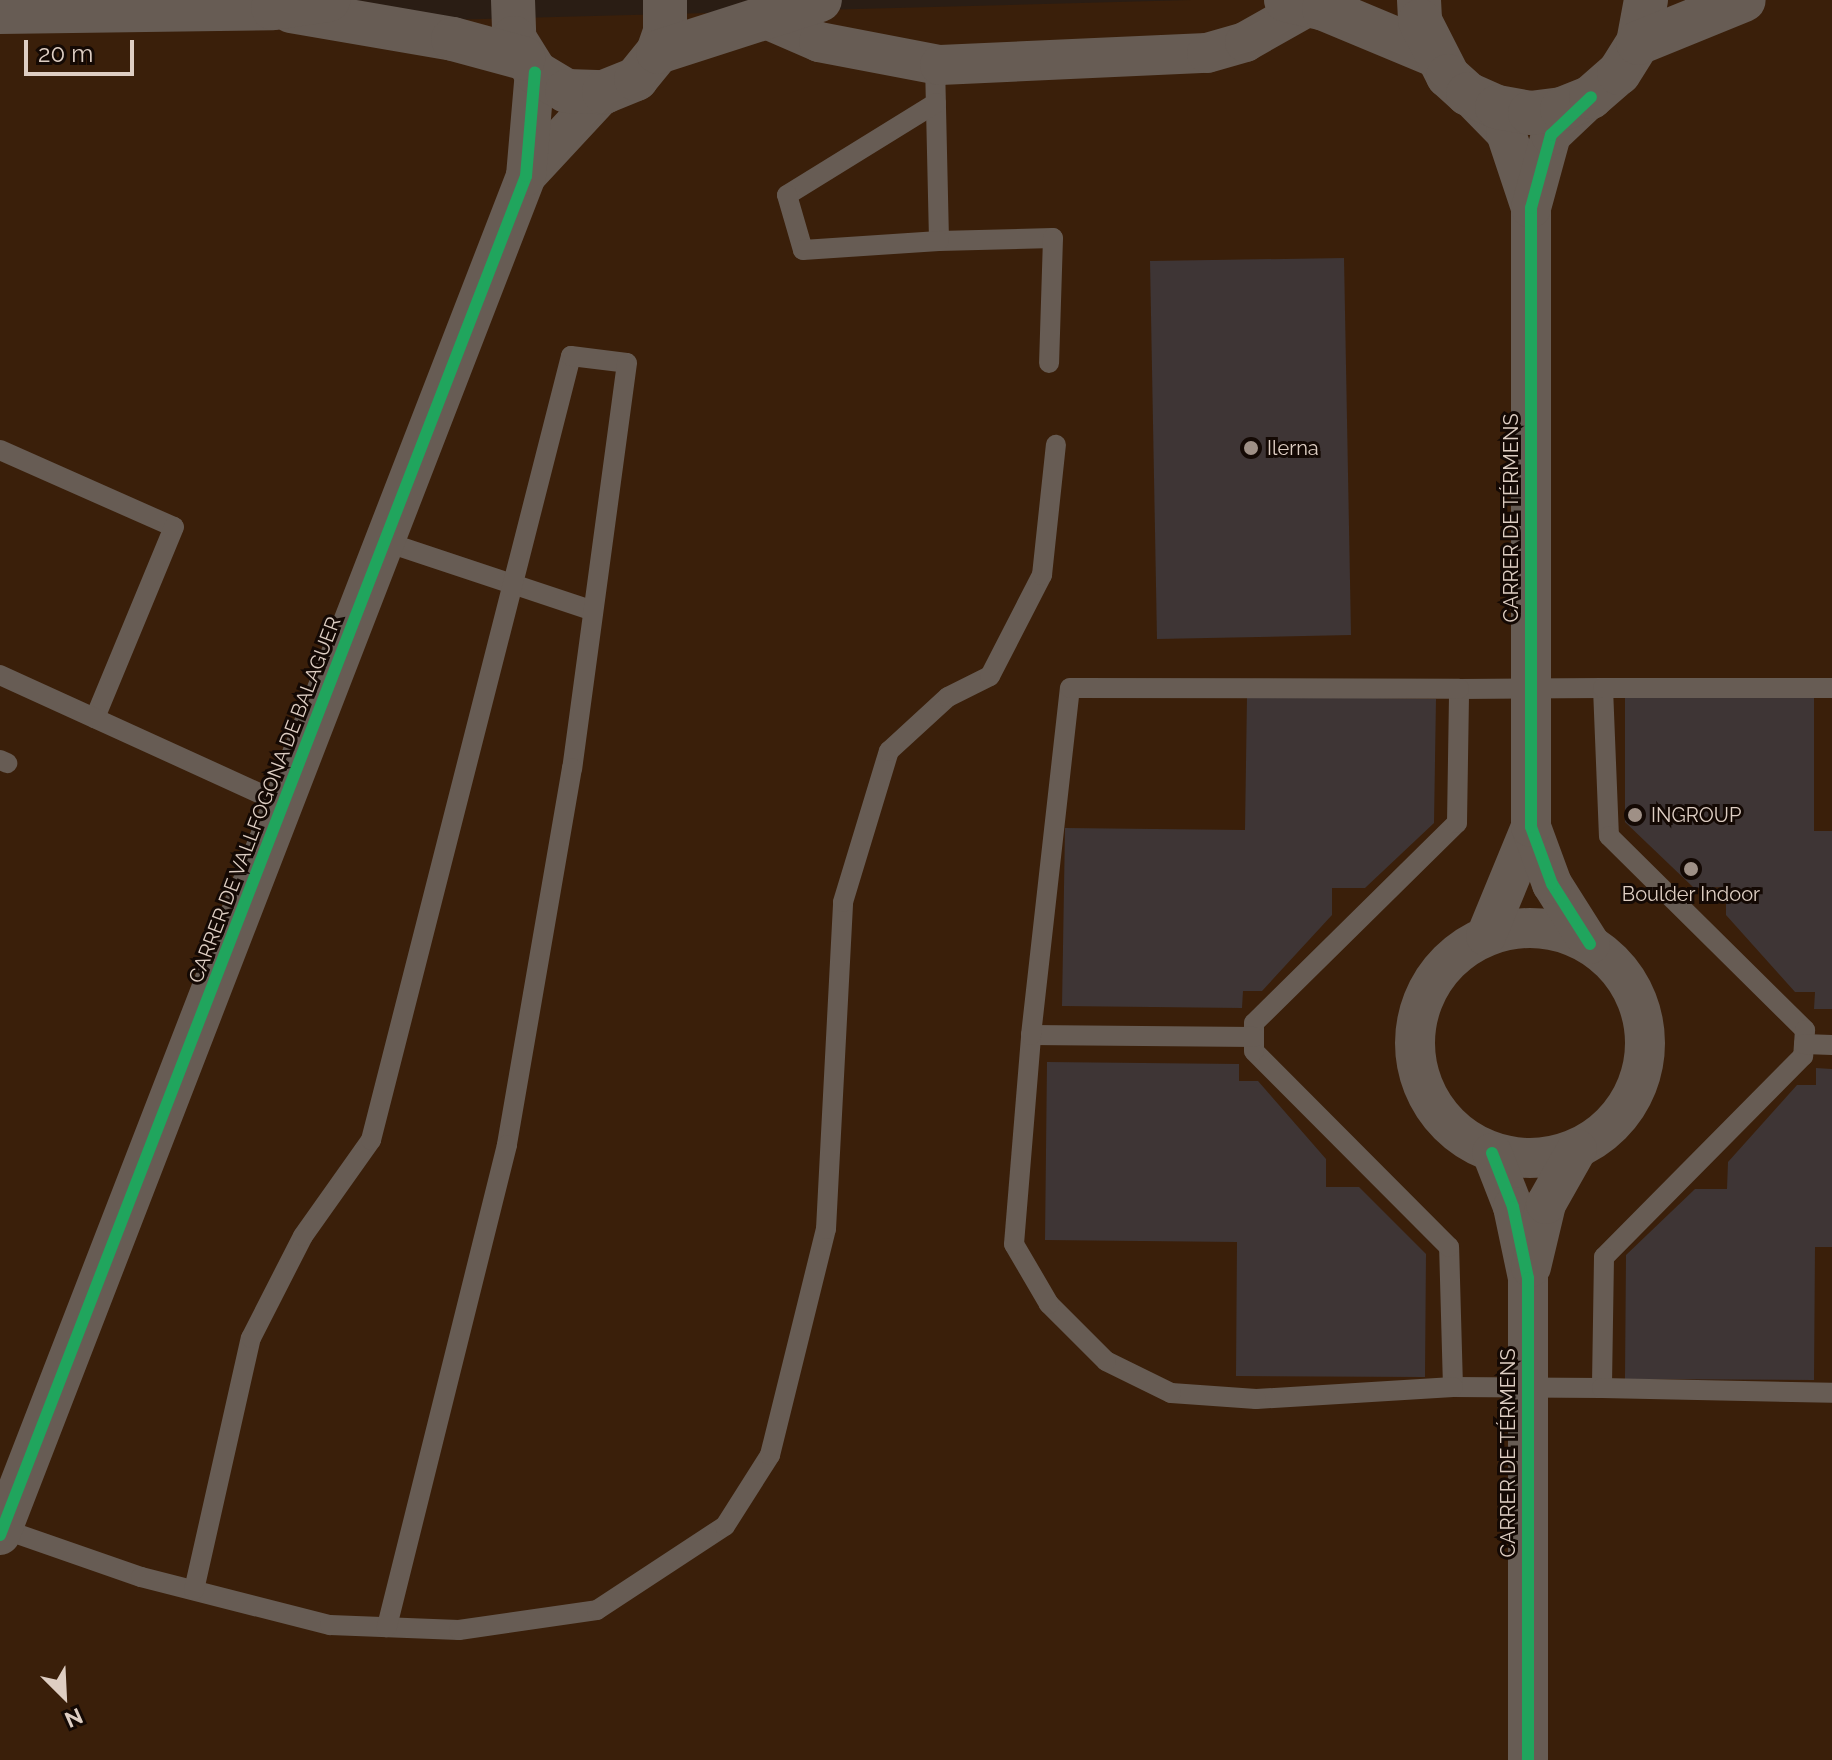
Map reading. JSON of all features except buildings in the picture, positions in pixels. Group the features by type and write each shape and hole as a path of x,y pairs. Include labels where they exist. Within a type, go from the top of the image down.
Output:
{"street":[{"path":"0,12 273,8 328,0"},
{"path":"513,0 514,38 529,65"},
{"path":"273,8 453,39 529,65 567,91 604,92 636,79 658,52 665,32 665,0"},
{"path":"658,52 820,0"},
{"path":"1419,0 1420,21 1432,54 1468,94 1497,107 1530,113 1562,109 1591,97 1619,73 1638,43 1646,0"},
{"path":"1638,43 1744,0"},
{"path":"764,18 819,42 935,64 1207,53 1245,42 1297,3 1432,54"},
{"name":"CARRER DE VALLFOGONA DE BALAGUER","path":"1,1532 526,176 529,65"},
{"name":"CARRER DE VALLFOGONA DE BALAGUER","path":"526,176 604,92"},
{"name":"CARRER DE TÉRMENS","path":"1468,94 1506,133 1531,208"},
{"name":"CARRER DE TÉRMENS","path":"1590,944 1552,884 1531,827 1531,208 1551,135 1591,97"},
{"name":"CARRER DE TÉRMENS","path":"1486,936 1531,827"},
{"path":"1528,928 1560,932 1590,944 1618,967 1637,998 1645,1032 1644,1056 1630,1102 1607,1130 1577,1149 1549,1157 1492,1153 1460,1135 1435,1109 1420,1077 1415,1041 1421,1006 1438,974 1486,936 1528,928"},
{"name":"CARRER DE TÉRMENS","path":"1528,1278 1546,1204 1577,1149"},
{"name":"CARRER DE TÉRMENS","path":"1492,1153 1513,1207 1528,1278 1528,1760"}],"lane":[{"path":"935,64 939,241"},
{"path":"936,103 787,195 803,250 939,241 1053,238 1049,363"},
{"path":"194,1590 251,1338 303,1236 371,1140 509,585 571,356 627,363 572,768 507,1145 387,1627"},
{"path":"1,1532 194,1590 330,1625 459,1630 597,1610 725,1526 770,1455 826,1229 843,902 889,751 948,697 990,676 1042,575 1056,445"},
{"path":"0,450 174,527 95,718"},
{"path":"386,542 593,611"},
{"path":"0,675 285,805"},
{"path":"1832,688 1531,691 1070,688 1031,1035 1014,1244 1049,1304 1106,1361 1171,1393 1241,1398 1453,1387 1832,1393"},
{"path":"1602,1388 1604,1257 1803,1056 1805,1030 1609,836 1603,688"},
{"path":"1453,1387 1449,1247 1254,1051 1254,1023 1457,823 1459,689"},
{"path":"1031,1035 1254,1037"},
{"path":"1804,1044 1832,1045"}],"shaded area":[{"path":"1191,0 1832,0 1832,1760 0,1760 0,32"}],"cycle path":[{"path":"0,1535 526,176 535,72"},
{"path":"1590,944 1552,884 1531,827 1531,208 1551,135 1591,97"},
{"path":"1492,1153 1513,1207 1528,1278 1528,1760"}],"place":[{"name":"Ilerna","path":"1251,448"},
{"name":"INGROUP","path":"1635,815"},
{"name":"Boulder Indoor","path":"1691,869"}]}
